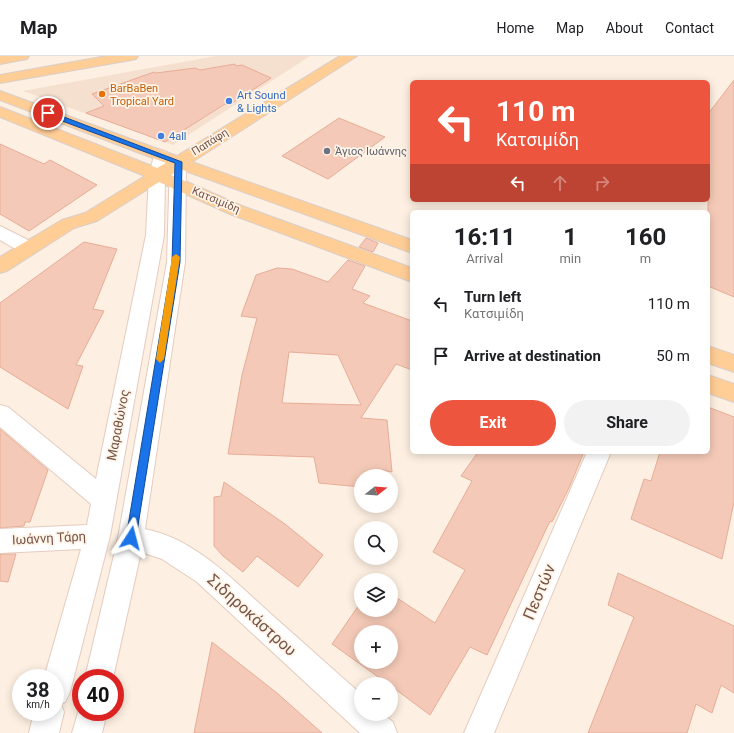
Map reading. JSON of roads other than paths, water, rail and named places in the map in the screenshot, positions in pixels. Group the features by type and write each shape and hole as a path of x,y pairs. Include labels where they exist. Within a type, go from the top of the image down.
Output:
{"main road":[{"path":"0,60 22,56"},
{"path":"0,79 131,56"},
{"path":"284,80 324,56"},
{"name":"Παπάφη","path":"0,266 68,224 91,217 165,165 350,56"},
{"name":"Κατσιμίδη","path":"0,95 165,165 236,210 410,273"},
{"name":"Κατσιμίδη","path":"0,112 410,246"},
{"path":"710,355 734,364"},
{"path":"710,385 734,393"}],"street":[{"name":"Μαραθώνος","path":"61,669 97,536 155,234 165,165"},
{"path":"101,669 131,538 176,262 165,165"},
{"path":"0,232 29,248"},
{"path":"0,414 104,500"},
{"name":"Πεστών","path":"479,733 598,454"},
{"name":"Ιωάννη Τάρη","path":"0,541 97,536"},
{"name":"Σιδηροκάστρου","path":"131,538 156,543 171,550 206,573 354,708"},
{"path":"44,733 47,721"},
{"path":"87,733 90,721"},
{"name":"Σιδηροκάστρου","path":"369,721 382,733"}],"place":[{"name":"BarBaBen Tropical Yard","path":"102,94"},
{"name":"Art Sound & Lights","path":"229,101"},
{"name":"4all","path":"161,136"},
{"name":"Άγιος Ιωάννης","path":"327,151"}]}
